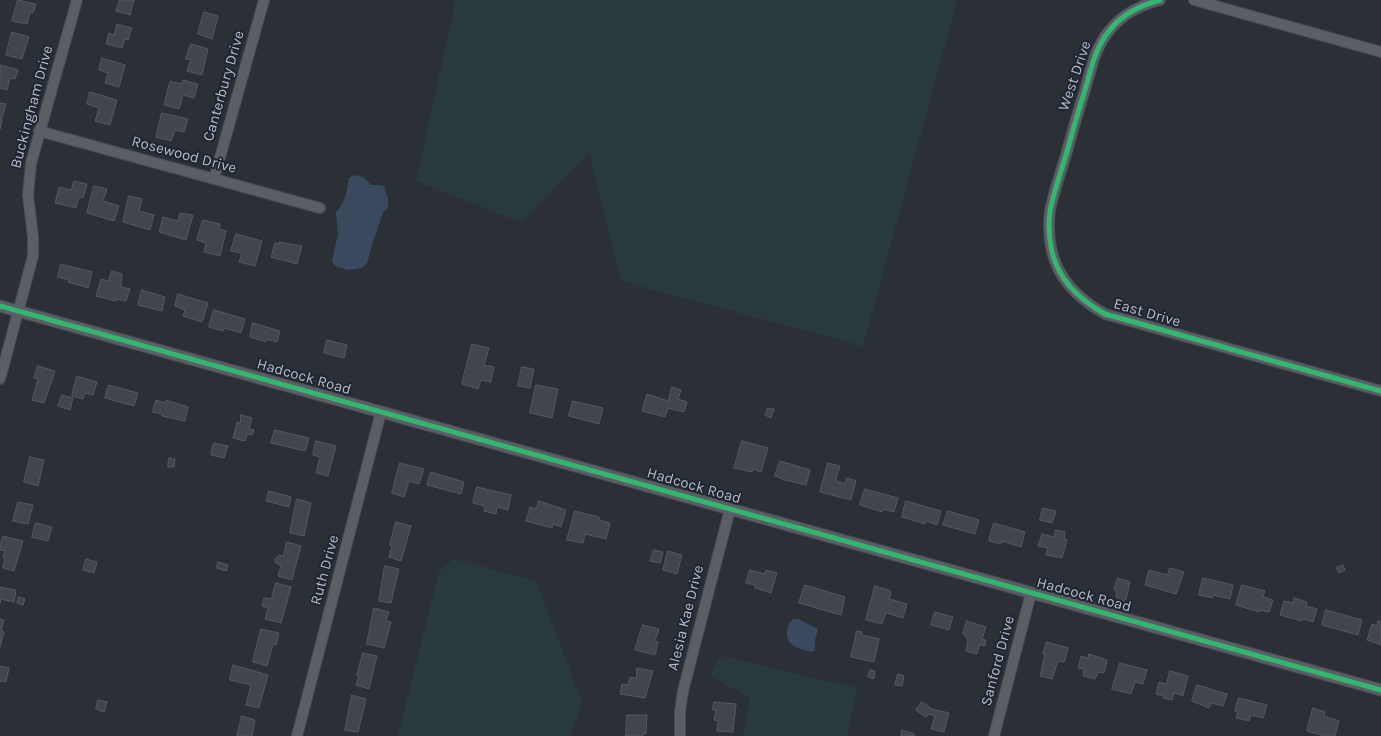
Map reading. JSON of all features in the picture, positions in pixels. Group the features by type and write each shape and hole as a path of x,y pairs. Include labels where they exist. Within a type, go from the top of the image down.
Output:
{"street":[{"name":"Buckingham Drive","path":"0,378 33,256 28,184 31,163 77,0"},
{"name":"Canterbury Drive","path":"214,179 264,0"},
{"name":"West Drive","path":"1072,133 1095,55 1101,42 1120,19 1133,10 1160,0"},
{"path":"1194,0 1381,52"},
{"name":"Rosewood Drive","path":"39,131 320,208"},
{"name":"East Drive","path":"1072,133 1050,209 1049,238 1058,270 1078,296 1091,306 1114,317 1381,391"},
{"name":"Hadcock Road","path":"0,306 1381,690"},
{"name":"Ruth Drive","path":"297,736 381,412"},
{"name":"Alesia Kae Drive","path":"680,736 683,691 730,510"},
{"name":"Sanford Drive","path":"994,736 1031,593"}],"shaded area":[{"path":"456,0 957,0 863,346 621,281 589,153 521,222 416,181"},
{"path":"453,559 536,581 582,702 571,736 398,736 439,572"},
{"path":"720,656 857,688 847,736 743,736 750,698 710,676"}],"water":[{"path":"354,175 363,177 371,185 384,186 388,207 383,213 367,263 362,268 348,270 335,266 332,261 338,234 336,212 344,200 349,178"},
{"path":"793,619 798,619 818,629 815,650 812,652 794,646 788,640 787,628"}],"building":[{"path":"18,0 36,4 33,13 30,12 27,24 12,21"},
{"path":"120,0 134,0 130,15 116,11"},
{"path":"204,12 218,16 212,39 198,34"},
{"path":"117,24 132,28 128,40 125,39 122,48 106,44 109,33 114,35"},
{"path":"12,32 29,37 22,59 6,55"},
{"path":"191,44 208,49 202,75 187,71 191,60 186,59"},
{"path":"102,58 125,65 119,87 105,83 108,73 99,70"},
{"path":"1,65 18,70 15,79 10,78 7,90 0,88"},
{"path":"183,80 198,84 194,98 183,95 179,109 164,105 170,81 181,84"},
{"path":"90,92 117,100 110,125 95,121 99,108 87,104"},
{"path":"0,103 6,104 0,129"},
{"path":"162,113 188,119 184,132 175,130 171,141 156,137"},
{"path":"74,181 87,184 83,198 79,197 76,208 55,203 59,187 71,190"},
{"path":"94,186 107,189 103,201 119,206 114,221 87,213"},
{"path":"129,196 142,199 139,211 154,215 150,230 123,222"},
{"path":"180,213 193,215 186,240 159,232 163,217 178,221"},
{"path":"203,220 220,224 219,229 226,231 220,256 204,252 206,243 197,240"},
{"path":"236,234 262,241 255,266 239,262 242,253 231,251"},
{"path":"279,242 302,246 297,264 271,257 275,243 278,244"},
{"path":"61,264 92,272 88,288 58,277"},
{"path":"112,271 122,274 121,287 130,289 126,301 116,299 116,301 96,296 101,279 108,281"},
{"path":"142,290 165,297 162,311 138,305"},
{"path":"178,294 208,303 202,322 183,316 185,310 175,306"},
{"path":"214,310 245,319 241,333 224,328 223,331 209,327"},
{"path":"253,323 280,331 277,342 267,339 266,342 250,337"},
{"path":"327,340 347,345 344,358 324,353"},
{"path":"472,344 489,348 484,365 494,367 491,382 481,380 478,389 462,384"},
{"path":"38,366 55,371 44,403 32,400 38,379 34,378"},
{"path":"522,367 534,369 530,388 518,386"},
{"path":"77,376 97,382 93,395 85,393 83,399 72,396"},
{"path":"109,385 138,393 134,406 105,398"},
{"path":"536,385 558,389 552,418 530,413"},
{"path":"672,387 681,390 678,399 687,402 684,412 668,408 665,417 642,411 647,394 668,401"},
{"path":"62,395 73,398 70,410 58,406"},
{"path":"156,400 165,403 166,400 188,407 185,421 153,412"},
{"path":"573,401 603,408 599,424 569,416"},
{"path":"768,408 774,409 771,418 765,415"},
{"path":"241,415 252,418 249,429 254,430 252,435 247,434 245,441 233,438 237,422 240,423"},
{"path":"275,430 309,438 305,451 271,443"},
{"path":"316,441 336,446 328,476 316,473 320,457 313,455"},
{"path":"742,441 768,448 761,472 753,469 752,472 734,468"},
{"path":"214,443 228,446 224,458 211,455"},
{"path":"30,457 44,460 38,486 24,482"},
{"path":"169,458 175,459 174,467 168,467"},
{"path":"780,461 810,470 806,485 775,476"},
{"path":"400,463 424,469 419,484 409,481 404,497 392,493"},
{"path":"828,463 840,466 836,478 837,481 845,484 847,478 856,481 851,500 820,492"},
{"path":"431,472 464,482 461,494 427,485"},
{"path":"477,487 511,495 508,510 497,507 496,514 484,511 485,506 473,503"},
{"path":"865,489 898,498 894,512 883,509 882,512 860,505"},
{"path":"269,491 291,497 289,507 266,501"},
{"path":"297,499 311,503 304,536 290,533"},
{"path":"539,501 566,510 561,527 553,524 552,528 526,521 530,507 536,509"},
{"path":"906,501 941,511 937,525 926,521 925,524 902,517"},
{"path":"18,502 33,505 28,524 13,521"},
{"path":"1043,508 1056,511 1052,523 1040,520"},
{"path":"575,511 599,517 600,520 610,523 606,539 585,534 583,543 567,540"},
{"path":"948,511 979,520 975,534 943,525"},
{"path":"396,522 411,526 401,561 389,557"},
{"path":"36,523 52,527 48,541 32,537"},
{"path":"994,523 1025,532 1021,547 1002,541 1001,544 989,541"},
{"path":"1056,530 1065,532 1064,539 1067,540 1062,558 1046,555 1048,548 1038,546 1042,534 1054,537"},
{"path":"3,536 23,541 14,571 3,568 5,551 0,550 0,547"},
{"path":"287,542 301,546 292,580 278,576 281,566 275,562 279,555 283,556"},
{"path":"654,550 663,552 660,563 650,561"},
{"path":"668,551 682,555 677,574 663,570"},
{"path":"86,559 97,562 94,573 83,570"},
{"path":"218,562 228,565 226,571 217,568"},
{"path":"1343,565 1345,570 1339,573 1336,568"},
{"path":"385,566 399,569 391,603 379,601"},
{"path":"1170,568 1184,572 1176,594 1145,585 1149,570 1167,575"},
{"path":"750,570 765,574 766,570 777,573 771,593 746,583"},
{"path":"1118,578 1130,582 1126,599 1123,602 1117,601 1117,592 1114,590"},
{"path":"1203,578 1233,585 1230,599 1213,595 1212,598 1199,595"},
{"path":"276,583 291,587 281,623 265,619 268,608 262,606 264,598 271,599"},
{"path":"805,585 845,597 841,615 799,603"},
{"path":"1242,585 1265,591 1263,597 1273,600 1269,612 1259,610 1259,612 1236,605"},
{"path":"875,586 891,591 889,599 907,604 903,618 886,613 882,624 866,620"},
{"path":"0,587 16,590 14,602 1,599 0,603"},
{"path":"19,597 25,599 23,605 17,603"},
{"path":"1294,598 1307,602 1306,606 1317,609 1313,622 1280,615 1284,601 1293,603"},
{"path":"374,608 389,612 386,621 391,622 384,648 367,644"},
{"path":"1326,610 1362,620 1358,635 1322,625"},
{"path":"935,612 953,617 949,630 931,625"},
{"path":"0,619 4,620 1,631 4,632 0,647"},
{"path":"967,621 986,627 982,639 986,640 985,646 979,645 977,654 966,651 968,641 963,634"},
{"path":"1378,621 1381,621 1381,645 1367,640 1372,624 1377,626"},
{"path":"643,625 659,629 655,641 658,642 655,655 635,650"},
{"path":"261,629 279,633 276,645 273,644 267,666 253,662"},
{"path":"857,631 862,632 862,635 879,639 874,662 851,657"},
{"path":"1047,642 1068,648 1064,662 1058,661 1052,679 1040,676"},
{"path":"363,653 377,656 369,689 356,685"},
{"path":"1089,654 1107,660 1104,673 1098,672 1095,679 1083,676 1084,669 1078,668 1081,656 1088,658"},
{"path":"1120,663 1147,670 1143,684 1135,682 1131,694 1112,689"},
{"path":"233,665 268,675 259,708 246,705 251,685 230,680"},
{"path":"0,666 9,668 6,682 0,681"},
{"path":"637,668 653,671 645,698 620,694 622,684 628,685 630,677 636,678"},
{"path":"870,670 875,671 874,679 868,677"},
{"path":"1170,671 1188,676 1183,696 1174,693 1172,700 1156,694 1159,682 1166,684"},
{"path":"898,674 904,676 902,686 895,685"},
{"path":"1197,685 1227,694 1223,706 1211,703 1209,708 1192,701"},
{"path":"352,695 366,699 358,732 345,730"},
{"path":"1239,698 1267,705 1263,718 1251,715 1249,721 1236,718 1238,711 1235,711"},
{"path":"98,700 107,702 104,712 96,709"},
{"path":"714,702 736,704 733,732 717,731 718,721 714,720 716,710 713,710"},
{"path":"922,702 932,709 949,713 944,732 931,729 935,716 929,714 926,717 916,710"},
{"path":"1313,708 1325,712 1324,716 1339,721 1335,736 1325,736 1307,731"},
{"path":"627,715 647,715 646,734 643,734 643,736 626,736"},
{"path":"242,716 255,720 252,736 237,736"},
{"path":"902,730 914,734 914,736 901,736"}],"cycle path":[{"path":"1160,0 1126,15 1114,25 1100,44 1094,59 1050,211 1049,227 1052,252 1065,281 1079,296 1105,314 1381,391"},
{"path":"0,306 1381,690"}]}
